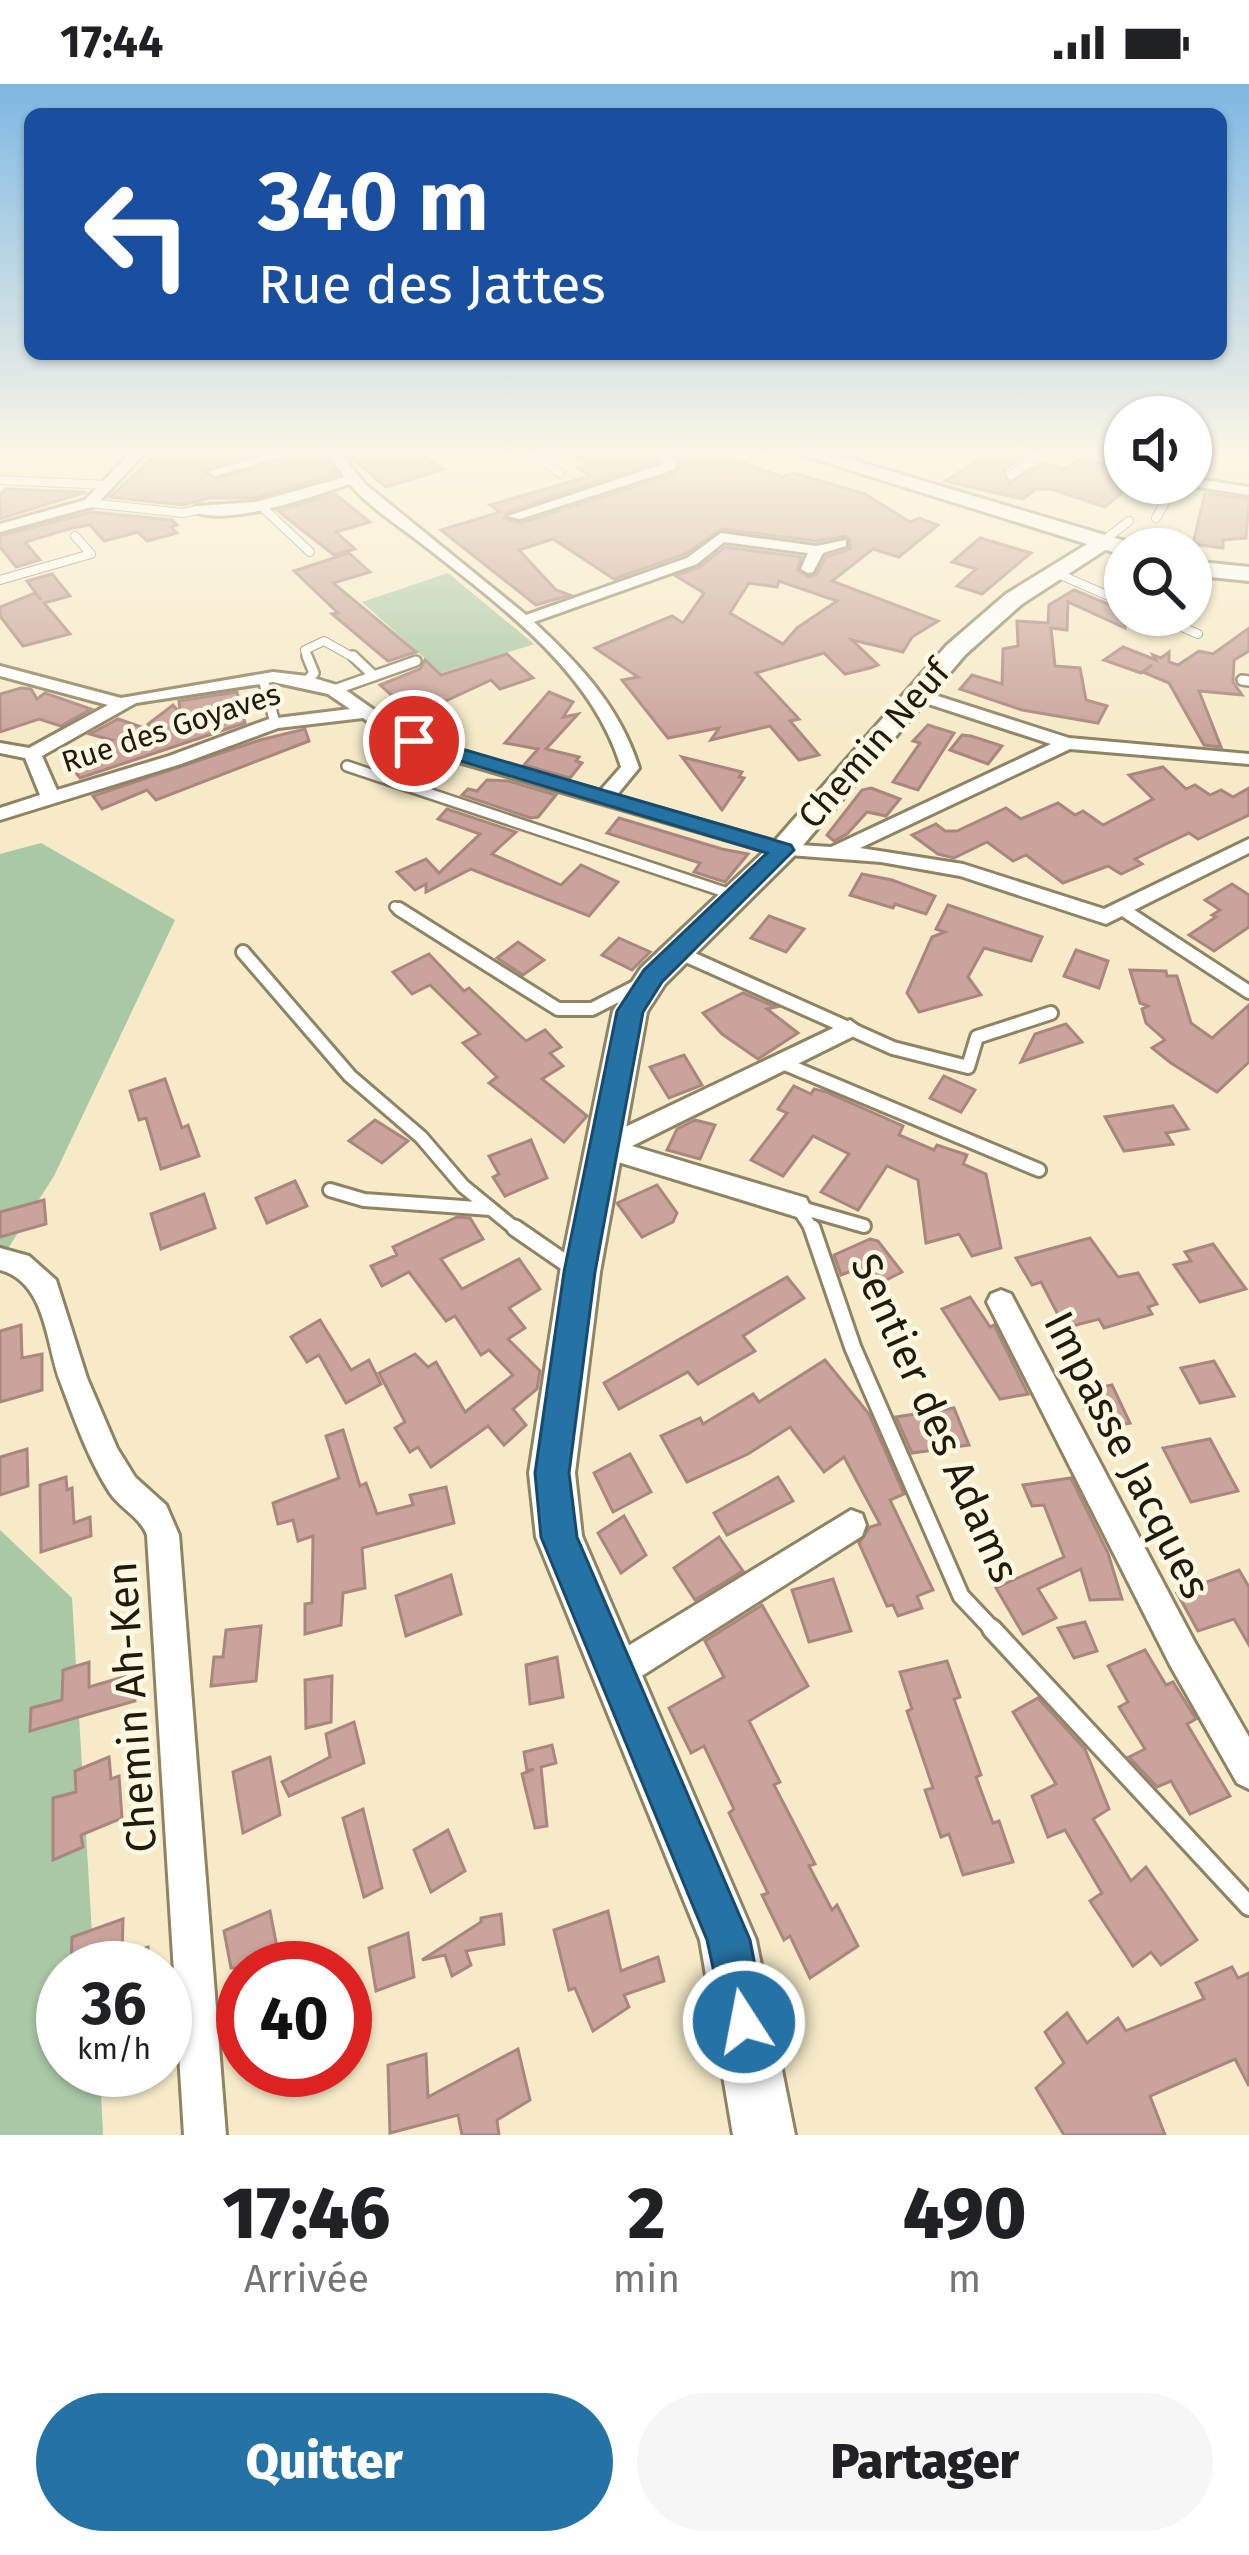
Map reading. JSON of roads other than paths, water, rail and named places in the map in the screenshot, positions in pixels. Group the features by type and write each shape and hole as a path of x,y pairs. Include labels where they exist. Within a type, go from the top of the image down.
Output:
{"main road":[{"path":"1212,567 1249,571"}],"street":[{"path":"438,551 566,657 629,748 630,768 603,799"},
{"path":"523,621 692,561 704,551"},
{"path":"808,569 817,551"},
{"name":"Chemin Neuf","path":"764,2135 728,1940 559,1537 552,1473 580,1272 630,1011 666,964 783,850 970,637 1014,599 1099,551"},
{"path":"0,671 122,703"},
{"path":"0,748 32,754 122,703 263,679 307,681 334,691 363,713 433,748 603,799 783,850 963,870 1106,916 1249,845"},
{"path":"916,694 1067,743 1249,759"},
{"name":"Rue des Goyaves","path":"0,814 175,760 275,723 363,713"},
{"path":"833,853 1067,743"},
{"path":"32,754 51,798"},
{"path":"604,1148 850,1028"},
{"path":"604,1148 797,1206"},
{"name":"Chemin Ah-Ken","path":"0,1259 20,1264 46,1288 73,1378 106,1458 124,1488 155,1516 163,1535 205,2135"},
{"name":"Impasse Jacques","path":"1000,1302 1249,1772"},
{"path":"617,1672 851,1526"}],"lane":[{"path":"0,580 91,554 88,551"},
{"path":"1056,573 1104,594"},
{"path":"307,681 314,673 305,650 327,640 339,643 374,676"},
{"path":"334,691 416,662"},
{"path":"263,679 275,723"},
{"path":"347,766 738,896"},
{"path":"395,908 544,1004 569,1014 593,1011 666,964 732,970 813,1016 941,1064 968,1067 977,1037 1051,1013"},
{"path":"1121,909 1249,992"},
{"path":"242,952 350,1076 492,1209 531,1242 580,1272"},
{"path":"779,1061 1039,1170"},
{"path":"330,1190 364,1200 492,1209"},
{"path":"797,1206 864,1226"},
{"name":"Sentier des Adams","path":"797,1206 810,1224 853,1348 961,1596 1249,1906"}]}
